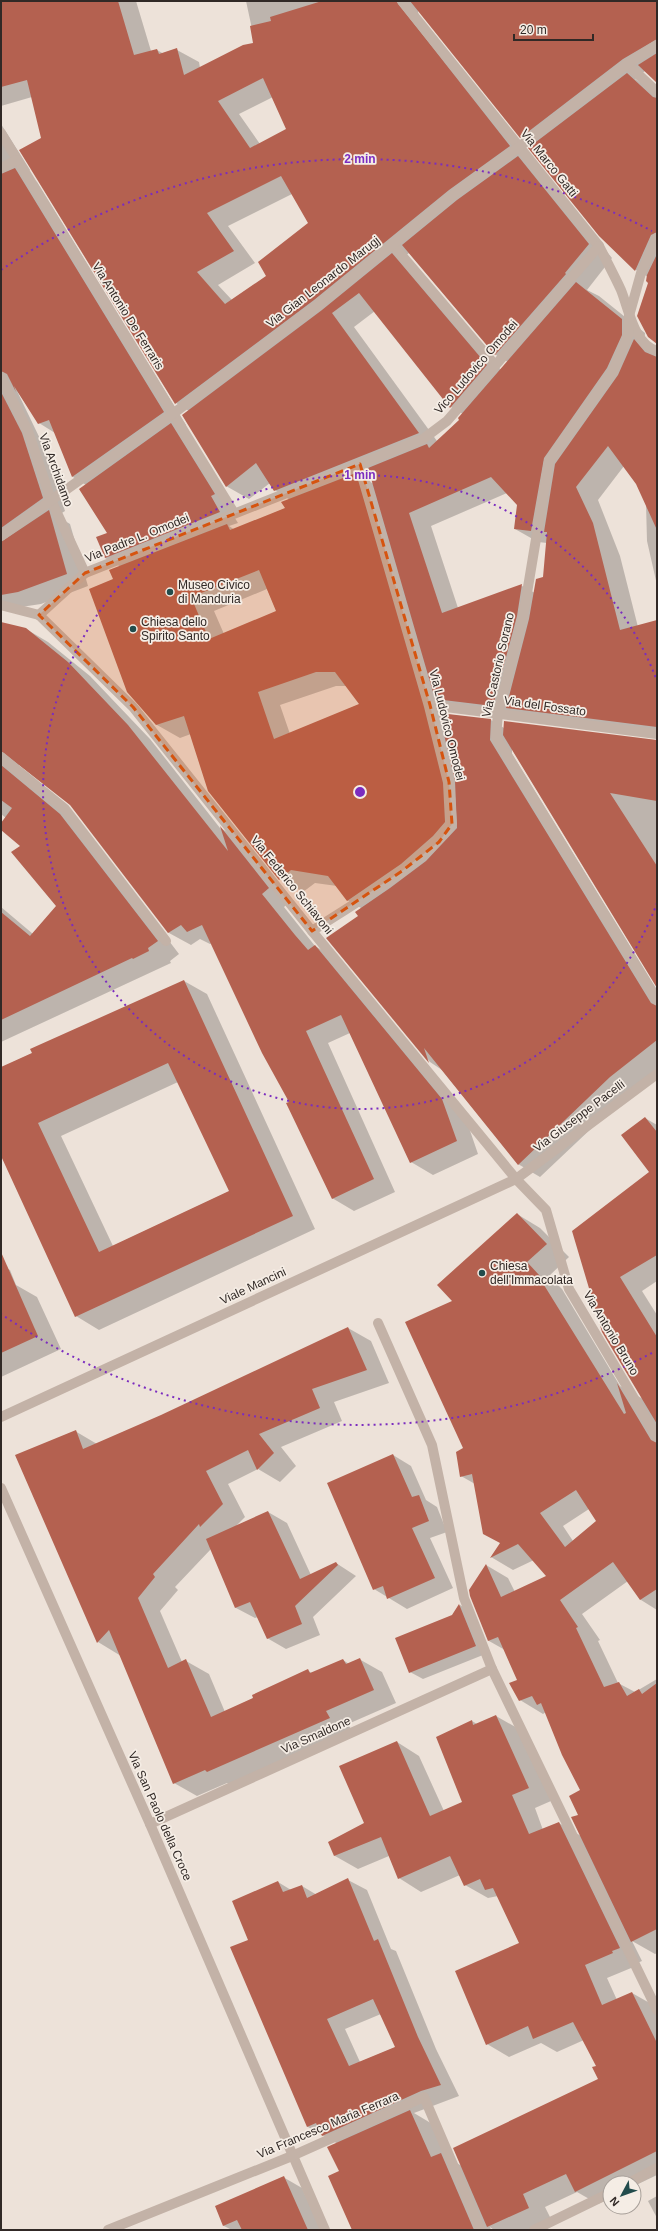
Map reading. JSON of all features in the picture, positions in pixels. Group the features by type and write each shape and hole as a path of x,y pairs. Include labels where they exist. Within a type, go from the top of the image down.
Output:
{"street":[{"name":"Via Marco Gatti","path":"402,1 598,246 621,290 629,316 641,339 651,350 657,351"},
{"name":"Via Gian Leonardo Marugj","path":"1,536 174,413 318,305 452,195 519,147 627,64 657,45"},
{"path":"627,64 657,92"},
{"name":"Via Antonio De Ferraris","path":"1,133 234,513"},
{"path":"1,168 17,160"},
{"path":"629,316 641,273 657,238"},
{"path":"392,244 495,365"},
{"name":"Vico Ludovico Omodei","path":"234,513 423,439 447,421 598,246"},
{"name":"Via Castorio Sorano","path":"629,316 628,336 613,371 549,461 523,617 498,713 496,737 657,1000"},
{"name":"Via Archidamo","path":"1,377 28,431 51,500 85,573"},
{"name":"Via Ludovico Omodei","path":"312,931 402,871 439,842 452,824 449,782 430,705 360,464"},
{"name":"Via Padre L. Omodei","path":"39,615 85,573 234,513"},
{"path":"1,605 39,615"},
{"name":"Via Federico Schiavoni","path":"39,615 133,707 312,931 516,1179"},
{"name":"Via del Fossato","path":"430,705 657,734"},
{"path":"1,757 65,809 166,941"},
{"name":"Via Giuseppe Pacelli","path":"516,1179 657,1074"},
{"name":"Viale Mancini","path":"1,1417 516,1179"},
{"name":"Via Antonio Bruno","path":"516,1179 546,1210 569,1288 657,1437"},
{"path":"378,1323 432,1445 464,1598 492,1669 657,2010"},
{"name":"Via San Paolo della Croce","path":"1,1488 150,1824 325,2230"},
{"name":"Via Smaldone","path":"150,1824 492,1669"},
{"name":"Via Francesco Maria Ferrara","path":"108,2230 292,2156 424,2097 482,2230"},
{"path":"642,2176 657,2168"},
{"path":"534,2230 602,2197"}],"highlighted area":[{"path":"360,464 430,705 449,782 452,824 439,842 402,871 312,931 133,707 39,615 85,573"}],"building":[{"path":"1,1 118,1 134,55 157,49 159,54 177,48 184,75 243,45 253,43 250,26 271,21 270,17 322,1 396,1 510,146 449,190 314,300 175,404 19,150 41,138 27,80 1,87","holes":["263,78 286,129 250,148 218,101","281,176 308,223 258,262 266,276 225,304 197,272 234,251 207,213"]},
{"path":"410,1 657,1 657,39 623,59 520,138"},
{"path":"657,53 657,83 638,65"},
{"path":"627,73 653,97 657,98 657,232 651,235 635,271 599,236 528,148"},
{"path":"518,156 589,244 565,273 566,274 495,355 402,245 457,200"},
{"path":"15,168 164,412 72,477 49,420 38,424 14,386 16,392 7,374 1,371 1,174"},
{"path":"392,253 487,365 450,408 359,293 332,313 419,433 274,491 256,463 226,487 182,415 322,310"},
{"path":"657,254 657,344 648,337 637,316 648,283 646,281 647,275"},
{"path":"576,282 622,319 622,335 607,368 544,458 531,531 514,529 517,505 491,477 409,513 442,613 522,584 517,616 493,706 435,699 368,468 427,444 429,448 459,420 458,418"},
{"path":"634,339 645,352 657,357 657,530 636,484 608,446 576,487 593,523 620,630 657,620 657,727 506,708 529,619 536,579 543,577 547,532 544,532 555,464 618,375"},
{"path":"1,392 22,433 43,498 1,528"},
{"path":"171,423 215,494 211,496 220,512 105,558 96,537 107,533 79,489"},
{"path":"356,473 424,707 443,783 445,822 433,836 401,864 347,901 328,876 291,870 279,880 208,791 184,716 156,725 127,692 89,589 113,579 109,570 227,524 230,530 285,508 281,502","holes":["259,570 276,611 209,639 191,597","316,672 335,672 359,704 274,739 258,692"]},
{"path":"49,510 67,574 18,592 1,595 1,542"},
{"path":"1,622 26,628 68,662 128,725 228,851 220,826 269,888 262,894 295,935 308,950 315,945 442,1099 457,1141 410,1163 341,1015 306,1031 374,1179 332,1199 286,1103 289,1102 262,1053 202,925 187,932 181,925 168,933 70,805 1,751"},
{"path":"439,713 491,719 490,740 651,1003 657,1006 657,1040 610,1077 518,1165 424,1048 429,1063 326,938 358,916 355,912 426,861 457,828 455,781"},
{"path":"504,721 657,740 657,801 610,793 657,866 657,988 503,735"},
{"path":"1,765 60,814 158,941 148,948 149,951 1,1020 1,912 30,936 56,906 11,852 20,846 1,830 1,823 12,808 1,800"},
{"path":"184,980 293,1216 75,1317 1,1156 1,1067 32,1053 30,1049","holes":["168,1063 229,1191 99,1252 38,1123"]},
{"path":"645,1117 657,1132 657,1255 620,1277 657,1337 657,1424 602,1332 572,1231 649,1172 621,1135"},
{"path":"517,1213 547,1244 527,1262 540,1276 539,1277 624,1414 626,1413 617,1383 651,1440 657,1443 657,1589 640,1600 613,1562 560,1600 578,1627 576,1628 604,1687 619,1682 627,1696 639,1689 642,1694 657,1683 657,1929 631,1942 571,1817 578,1815 569,1796 580,1790 562,1755 541,1703 537,1705 532,1696 519,1701 509,1683 517,1680 498,1637 488,1641 470,1596 469,1590 486,1564 501,1597 546,1576 518,1544 490,1558 500,1543 483,1534 472,1474 460,1477 456,1452 463,1448 405,1322 452,1301 437,1285","holes":["576,1490 596,1521 565,1547 540,1513"]},
{"path":"1,1252 38,1336 1,1353"},
{"path":"348,1327 367,1370 312,1389 320,1408 259,1434 274,1453 257,1470 248,1450 206,1471 223,1504 200,1527 199,1524 153,1574 155,1577 138,1598 168,1668 186,1659 211,1717 253,1698 252,1695 308,1669 310,1673 343,1659 346,1664 360,1658 374,1690 326,1711 330,1718 207,1772 205,1770 173,1784 109,1630 97,1643 15,1455 76,1430 83,1449 161,1415"},
{"path":"393,1454 412,1497 419,1495 429,1521 412,1528 435,1578 387,1599 383,1586 373,1590 327,1483"},
{"path":"268,1511 300,1579 336,1562 338,1565 295,1606 302,1624 267,1639 250,1602 235,1608 206,1539"},
{"path":"459,1604 476,1646 409,1673 395,1638 452,1615"},
{"path":"496,1715 529,1788 512,1795 529,1834 559,1822 620,1948 612,1951 613,1953 585,1965 602,2005 632,1992 657,2043 657,2151 609,2175 602,2175 602,2178 575,2192 566,2174 523,2194 529,2208 487,2227 453,2148 598,2079 592,2067 596,2066 573,2022 533,2039 528,2026 486,2045 455,1971 519,1943 493,1888 485,1890 480,1879 464,1886 450,1856 398,1879 381,1837 334,1856 328,1842 364,1823 339,1766 397,1741 430,1816 462,1802 436,1737 472,1720 473,1725"},
{"path":"348,1878 374,1941 378,1939 418,2037 441,2085 421,2091 322,2136 316,2123 307,2127 230,1947 248,1940 232,1901 278,1881 283,1892 302,1885 307,1898","holes":["373,1999 395,2047 349,2066 327,2019"]},
{"path":"410,2110 431,2157 441,2153 474,2230 352,2230 328,2176 339,2171 327,2147"},
{"path":"284,2176 308,2230 242,2230 237,2220 223,2226 215,2206"}],"place":[{"name":"Museo Civico di Manduria","path":"170,592"},
{"name":"Chiesa dello Spirito Santo","path":"133,629"},
{"name":"Chiesa dell'Immacolata","path":"482,1273"}]}
